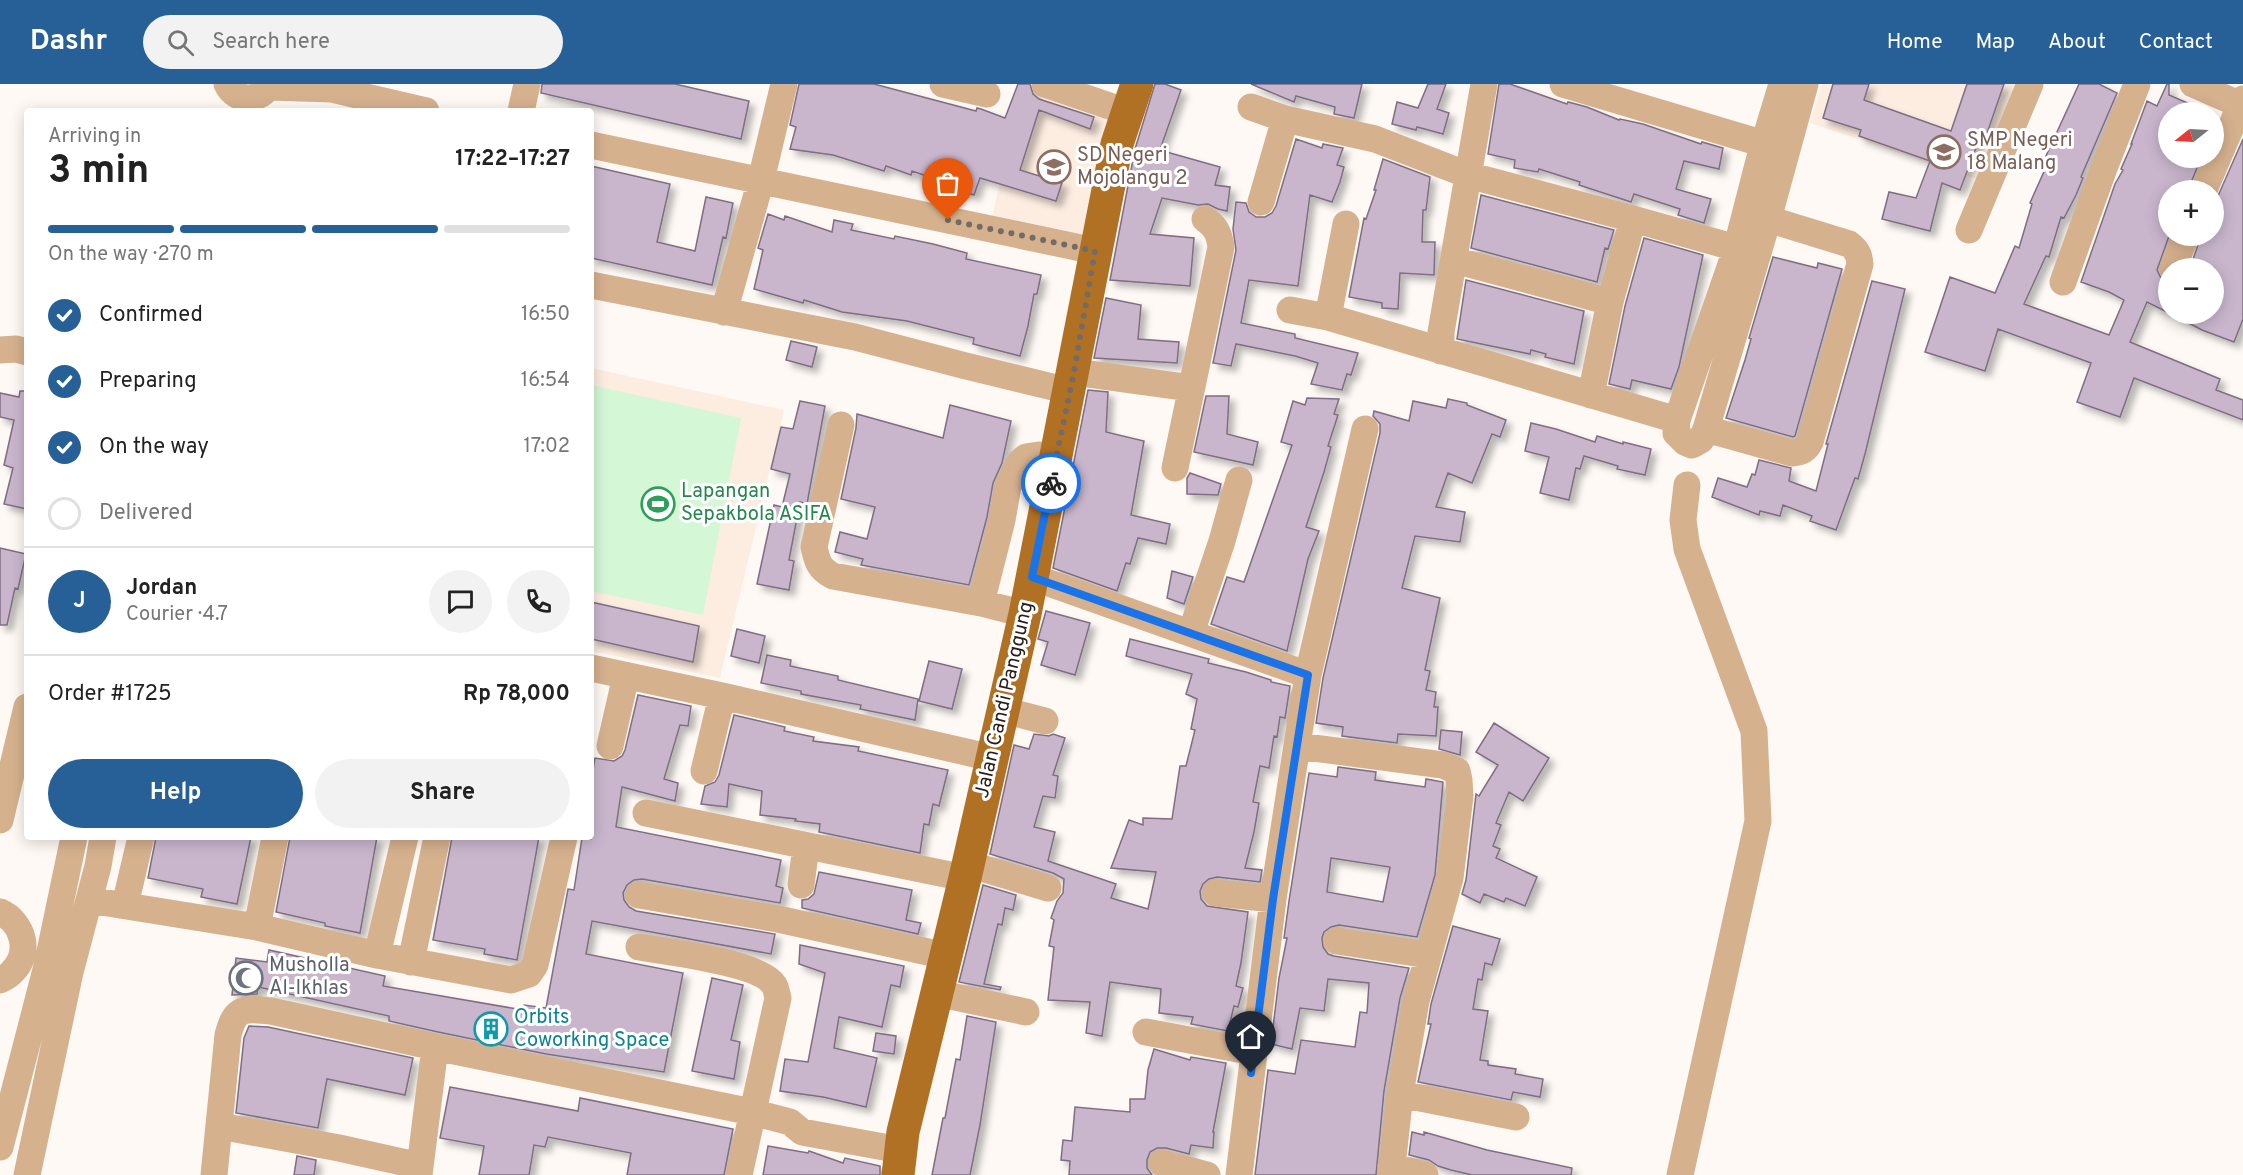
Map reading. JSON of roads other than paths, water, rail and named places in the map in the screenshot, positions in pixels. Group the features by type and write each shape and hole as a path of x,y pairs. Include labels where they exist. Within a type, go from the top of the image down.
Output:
{"main road":[{"name":"Jalan Candi Panggung","path":"900,1152 1025,614 1117,144 1132,98"}],"street":[{"path":"226,84 242,98 328,87 414,108"},
{"path":"221,108 226,84"},
{"path":"522,108 527,84"},
{"path":"724,312 761,180 784,84"},
{"path":"943,84 987,94"},
{"path":"1045,84 1132,98"},
{"path":"1441,351 1441,332 1484,84"},
{"path":"1563,84 1775,147"},
{"path":"1746,252 1768,219 1782,84"},
{"path":"1731,300 1677,420 1676,433 1692,445 1701,440 1706,429 1731,300 1775,147 1805,84"},
{"path":"1969,230 2030,84"},
{"path":"2063,282 2137,84"},
{"path":"2193,84 2242,103 2208,180"},
{"path":"1251,107 1285,119 1375,139 1468,175 1746,252"},
{"path":"1261,202 1285,119"},
{"path":"594,146 1095,251"},
{"path":"1175,468 1221,247 1215,226 1205,219"},
{"path":"1591,394 1610,302 1633,219"},
{"path":"1706,429 1792,453 1807,448 1810,442 1860,264 1859,256 1856,249 1849,244 1768,219"},
{"path":"1328,317 1346,224"},
{"path":"1454,260 1610,302"},
{"path":"594,286 855,337 962,366 1071,381 1191,388"},
{"path":"1290,310 1328,317 1677,420"},
{"path":"0,350 24,351"},
{"path":"841,424 814,547 818,563 825,572 833,576 981,603 1025,614"},
{"path":"1239,1175 1273,899 1308,675 1365,429"},
{"path":"981,603 1008,486 1020,462 1026,457 1039,455 1055,460"},
{"path":"1191,633 1222,541 1239,480"},
{"path":"1680,1175 1758,821 1754,731 1687,549 1683,520 1687,485"},
{"path":"1032,577 1308,675"},
{"path":"594,669 992,758"},
{"path":"610,746 626,676"},
{"path":"704,771 722,696"},
{"path":"1003,710 1045,721"},
{"path":"0,820 24,720"},
{"path":"1298,746 1443,765 1457,771 1460,780 1450,878 1416,1001 1400,1094 1391,1170 1425,1175"},
{"path":"646,813 806,846 966,871 1048,888"},
{"path":"0,1147 46,966 73,840"},
{"path":"27,1175 46,966 89,900 102,840"},
{"path":"125,905 140,840"},
{"path":"257,927 274,840"},
{"path":"377,955 404,840"},
{"path":"411,962 437,840"},
{"path":"89,900 257,927 377,955 511,980 529,974 535,965 563,840"},
{"path":"801,885 806,846"},
{"path":"1216,893 1273,899"},
{"path":"639,895 778,919 946,956"},
{"path":"0,912 9,916 19,928 24,943 46,966"},
{"path":"1337,941 1428,956"},
{"path":"639,947 729,963 760,974 774,984 778,998 739,1175"},
{"path":"0,980 13,972 46,966"},
{"path":"936,993 1026,1012"},
{"path":"214,1175 228,1035 232,1019 239,1012 251,1009 271,1011 752,1112 790,1122 802,1132 900,1152"},
{"path":"1146,1032 1254,1052"},
{"path":"220,1126 339,1148 419,1171 435,1047"},
{"path":"1400,1094 1516,1117"},
{"path":"1162,1163 1207,1175"}],"place":[{"name":"SMP Negeri 18 Malang","path":"1944,152"},
{"name":"SD Negeri Mojolangu 2","path":"1054,167"},
{"name":"Lapangan Sepakbola ASIFA","path":"658,504"},
{"name":"Musholla Al-Ikhlas","path":"246,978"},
{"name":"Orbits Coworking Space","path":"491,1029"}]}
